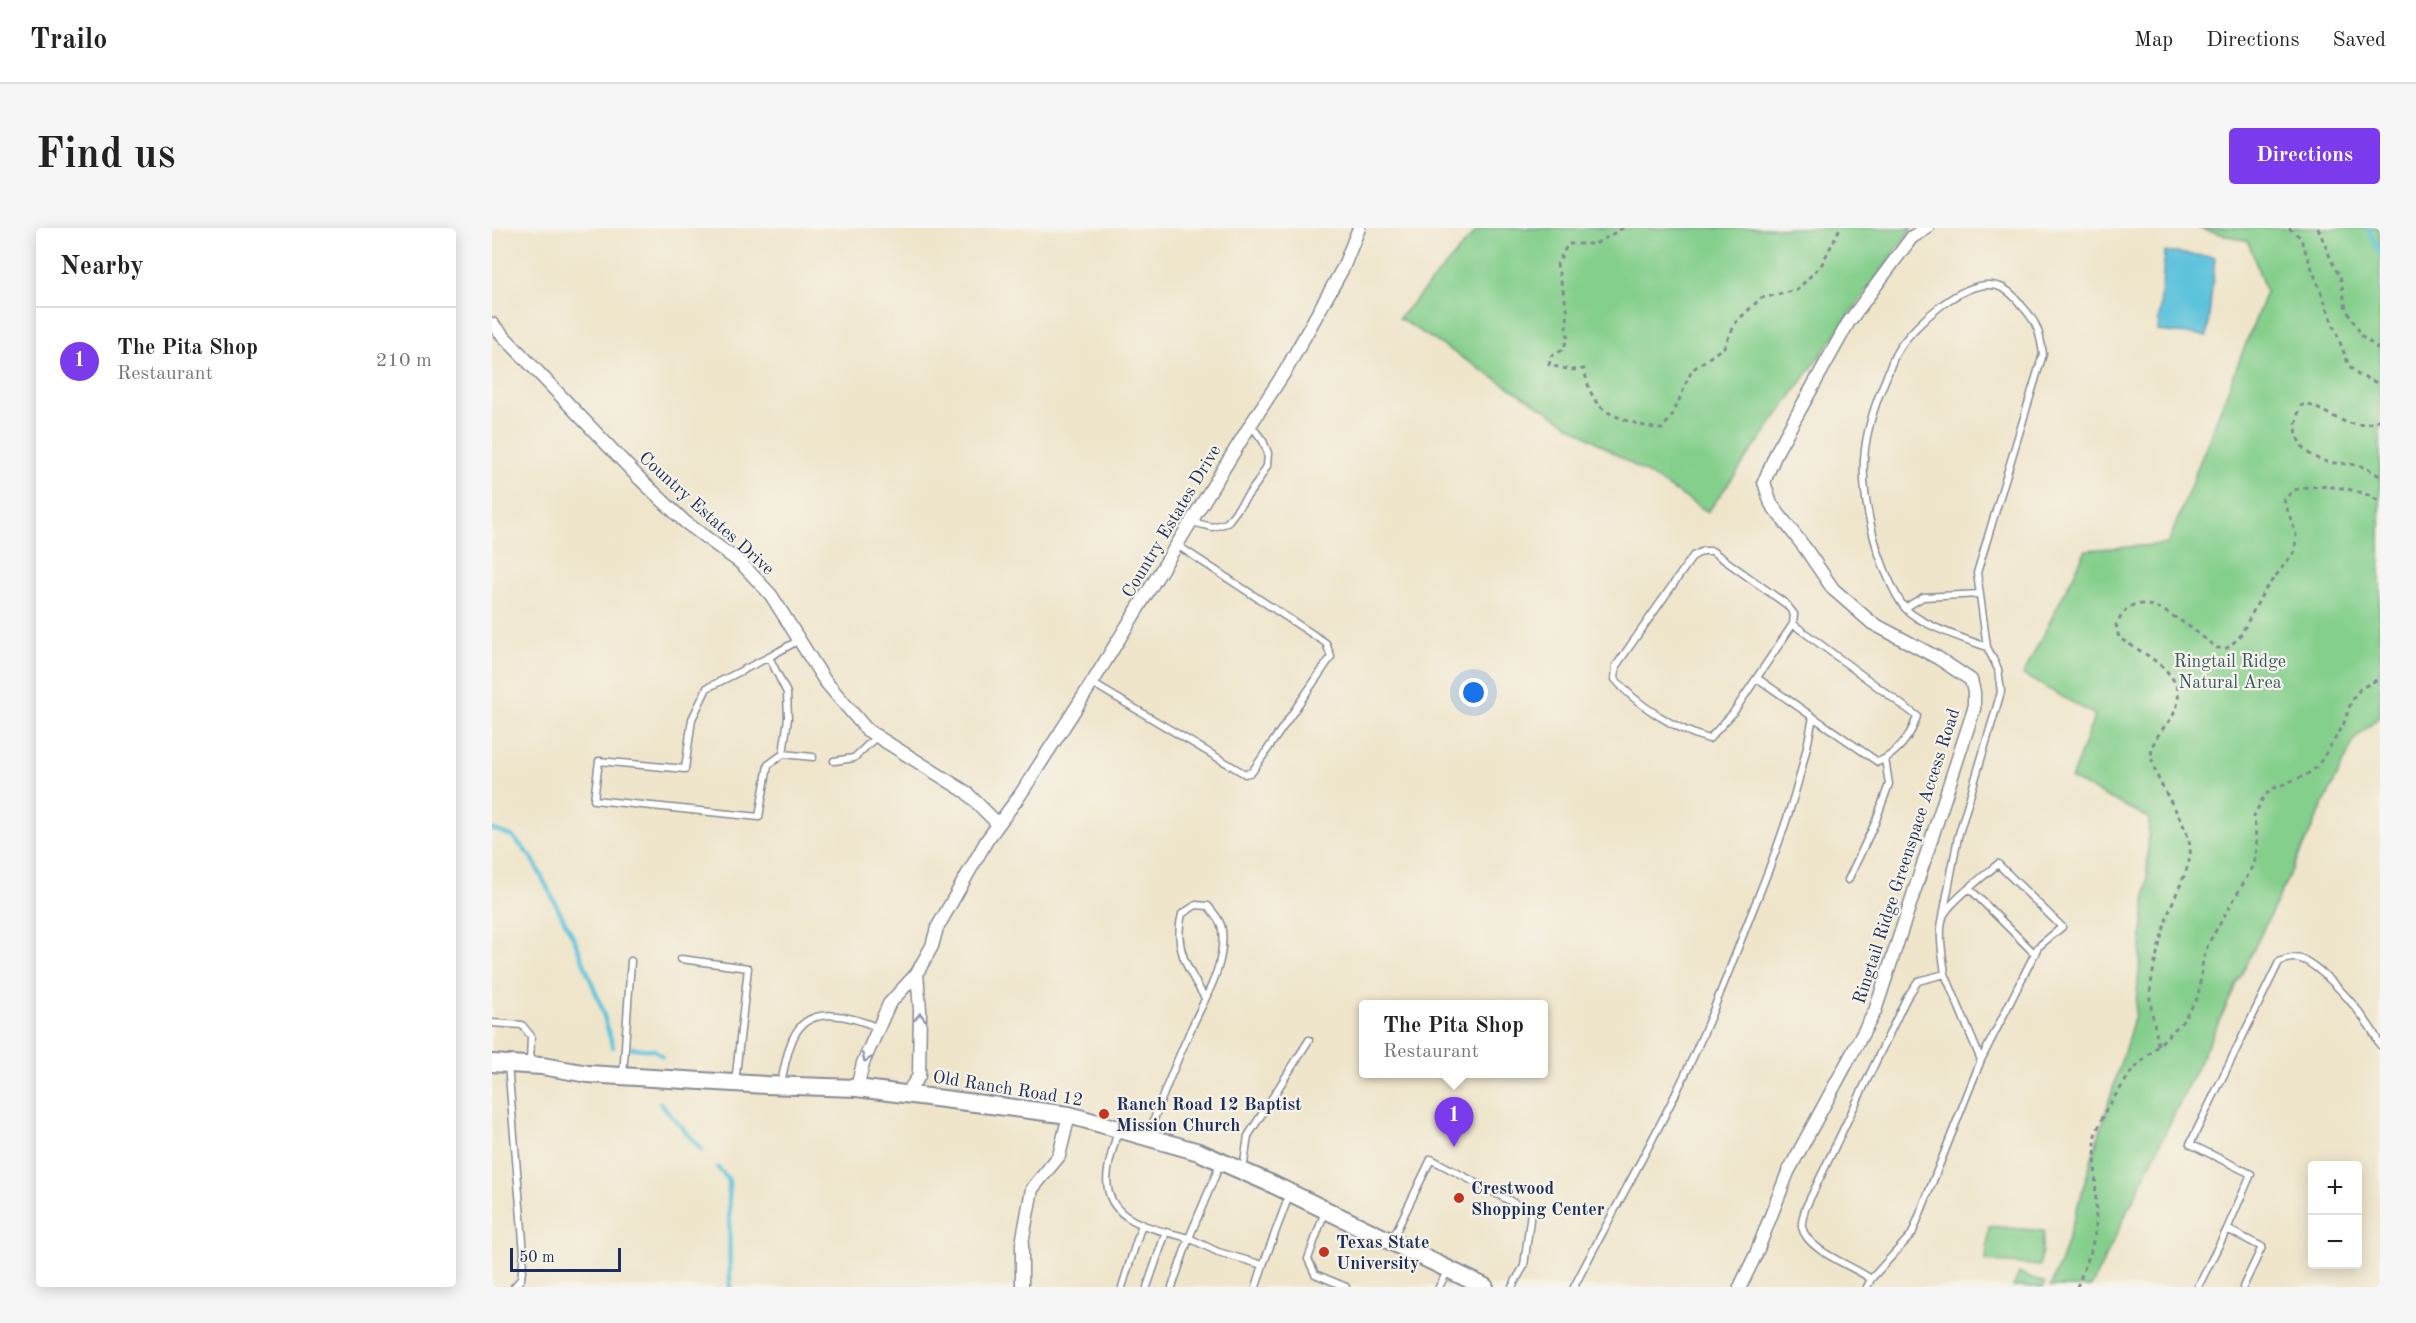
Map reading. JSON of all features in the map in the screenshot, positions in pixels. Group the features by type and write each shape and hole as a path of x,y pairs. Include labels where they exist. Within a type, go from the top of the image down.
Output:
{"main road":[{"name":"Old Ranch Road 12","path":"500,1064 530,1065 588,1074 780,1086 857,1088 1069,1115 1199,1152 1392,1240 1485,1287"}],"street":[{"name":"Country Estates Drive","path":"857,1088 863,1063 889,1004 917,973 932,946 941,919 998,824 1092,683 1314,322 1343,268 1359,228"},
{"name":"Ringtail Ridge Greenspace Access Road","path":"1740,1287 1756,1254 1788,1172 1875,1011 1974,709 1971,680 1938,658 1872,623 1833,589 1805,548 1770,504 1764,482 1777,451 1848,323 1912,237 1927,228"},
{"name":"Country Estates Drive","path":"492,324 677,515 742,564 771,595 825,681 867,730 966,792 998,824"},
{"path":"907,1093 919,1076 920,1010 917,973"},
{"path":"1022,1287 1022,1243 1032,1189 1059,1155 1069,1115"}],"lane":[{"path":"1981,1060 1945,974 1941,943 1943,916 1958,837 2001,692 1998,669 1987,647 1977,573 2043,354 2040,331 2030,314 2012,295 1997,286 1978,287 1933,309 1898,350 1870,415 1862,463 1868,515 1881,563 1905,609 1929,624 1987,647"},
{"path":"1191,522 1212,527 1227,523 1268,466 1268,453 1251,424"},
{"path":"1092,683 1245,774 1252,772 1331,657 1326,643 1178,545"},
{"path":"1703,551 1712,551 1786,604 1794,614 1793,624 1757,678 1733,713 1709,739 1670,722 1624,690 1615,679 1616,666 1693,556 1703,551"},
{"path":"1905,609 1923,597 1980,594"},
{"path":"1757,678 1878,762 1891,757 1913,728 1917,716 1793,624"},
{"path":"800,640 707,688 692,719 685,769 599,761 594,800 759,817 768,765 783,754 813,757"},
{"path":"769,657 787,693 788,718 783,754"},
{"path":"1574,1287 1677,1092 1728,974 1783,835 1805,760 1813,717"},
{"path":"834,760 854,758 877,736"},
{"path":"1848,880 1875,823 1889,784 1885,759"},
{"path":"1867,1287 1871,1279 1912,1234 1981,1060 2038,947 2062,927 1998,864 1943,916"},
{"path":"1970,889 2035,954"},
{"path":"1147,1137 1164,1088 1205,998 1217,969 1222,948 1221,921 1208,906 1196,905 1182,914 1178,930 1184,964 1205,998"},
{"path":"2198,1287 2251,1174 2190,1144 2279,962 2289,957 2304,960 2313,967 2338,988 2373,1030 2380,1045"},
{"path":"681,959 748,968 735,1083"},
{"path":"623,1076 632,961"},
{"path":"1871,1279 1856,1268 1808,1242 1801,1225 1805,1209 1906,999 1918,981 1945,974"},
{"path":"780,1086 796,1032 806,1022 820,1016 838,1016 879,1028"},
{"path":"492,1023 522,1024 531,1036 530,1065"},
{"path":"1242,1171 1248,1136 1310,1040"},
{"path":"500,1064 524,1253 521,1279 514,1287"},
{"path":"1119,1129 1108,1169 1107,1185 1112,1203 1122,1215 1142,1224 1189,1238 1218,1252 1263,1265"},
{"path":"1392,1240 1431,1159 1531,1212 1524,1266 1512,1287"},
{"path":"1172,1287 1189,1238 1222,1162"},
{"path":"1256,1287 1290,1192"},
{"path":"1326,1209 1308,1259 1315,1274 1346,1287"},
{"path":"1122,1287 1142,1224"},
{"path":"2227,1229 2262,1247 2243,1287"},
{"path":"1147,1287 1166,1232"},
{"path":"1439,1287 1449,1268"}],"path":[{"path":"1623,228 1594,244 1568,244 1557,264 1568,313 1566,327 1568,339 1562,350 1551,356 1549,365 1584,369 1588,385 1596,401 1606,413 1648,428 1662,429 1671,416 1692,370 1724,347 1736,321 1761,298 1797,290 1822,264 1840,228"},
{"path":"2289,228 2300,237 2349,366 2358,375 2380,384"},
{"path":"2318,228 2335,269 2340,274 2346,309 2362,336 2380,350"},
{"path":"2380,419 2362,424 2343,423 2320,408 2306,404 2301,406 2295,420 2297,437 2301,446 2320,460 2362,466 2380,476"},
{"path":"2158,1045 2150,998 2153,975 2168,913 2190,856 2189,836 2168,801 2152,759 2155,738 2173,716 2179,698 2176,685 2167,670 2119,638 2116,624 2130,607 2142,604 2161,608 2217,648 2228,648 2239,638 2264,591 2295,551 2296,534 2284,500 2293,491 2309,488 2347,489 2372,496 2380,502"},
{"path":"2077,1287 2091,1251 2096,1228 2095,1135 2107,1108 2132,1071 2183,1021 2198,997 2203,960 2208,944 2254,865 2257,849 2254,816 2264,796 2274,788 2306,776 2317,767 2343,726 2351,702 2360,689 2380,678"}],"green space":[{"path":"1479,228 1912,228 1708,512 1399,318"},
{"name":"Ringtail Ridge Natural Area","path":"2197,228 2380,228 2380,716 2355,739 2091,1287 2050,1287 2062,1258 2135,1015 2147,880 2149,818 2071,779 2095,715 2023,675 2086,550 2168,544 2266,292 2248,241"},
{"path":"1989,1226 2044,1231 2040,1266 1986,1261"},
{"path":"2019,1273 2045,1283 2044,1287 2013,1287"}],"water":[{"path":"2165,252 2215,257 2207,336 2158,331"}],"waterway":[{"path":"2368,228 2380,254"},
{"path":"492,829 512,836 532,858 576,943 601,1006 613,1047"},
{"path":"632,1048 654,1050 662,1056"},
{"path":"660,1103 702,1150"},
{"path":"718,1168 729,1180 730,1287"}],"place":[{"name":"Ranch Road 12 Baptist Mission Church","path":"1104,1114"},
{"name":"The Pita Shop","path":"1454,1147"},
{"name":"Crestwood Shopping Center","path":"1459,1198"},
{"name":"Texas State University","path":"1324,1252"}]}
